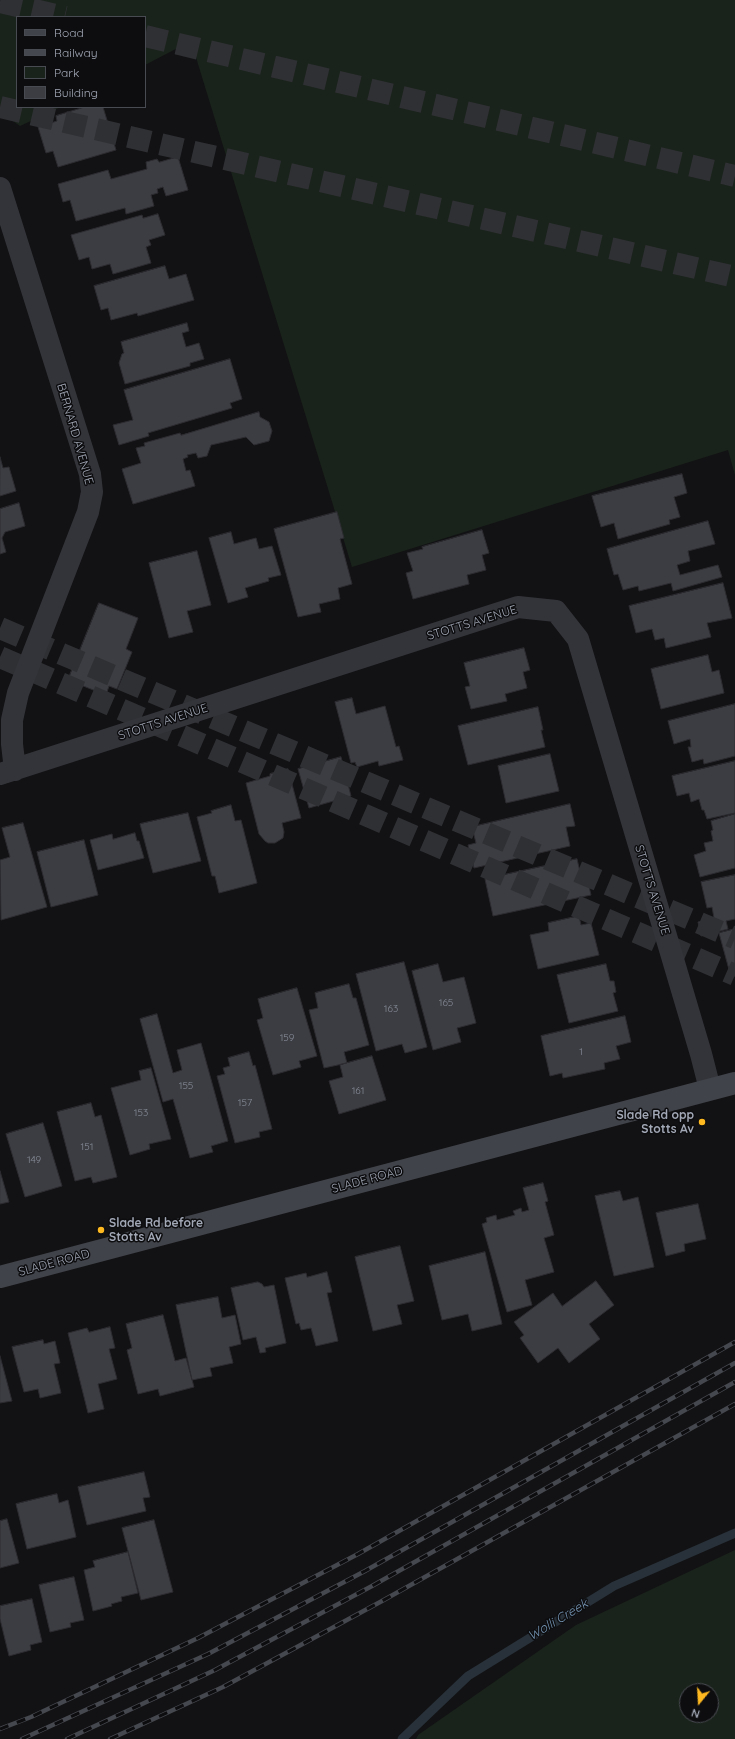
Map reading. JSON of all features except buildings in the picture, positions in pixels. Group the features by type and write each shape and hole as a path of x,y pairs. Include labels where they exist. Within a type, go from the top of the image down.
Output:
{"main road":[{"name":"SLADE ROAD","path":"0,1277 735,1083"}],"street":[{"name":"BERNARD AVENUE","path":"0,188 90,474 92,492 88,512 18,693 12,720 12,744 7,772"},
{"name":"STOTTS AVENUE","path":"7,772 518,607 556,611 578,639 710,1089"}],"green space":[{"path":"0,0 735,0 735,475 728,450 352,567 191,41 146,64 146,16 16,16 16,108 59,108 20,126 0,112"},
{"path":"735,1550 735,1739 416,1739 418,1735 576,1625"}],"waterway":[{"name":"Wolli Creek","path":"402,1739 468,1676 614,1586 735,1533"}],"tunnel":[{"path":"0,2 61,16"},
{"path":"146,36 735,176"},
{"path":"0,107 735,277"},
{"path":"0,628 735,938"},
{"path":"0,657 735,975"}],"railway":[{"path":"0,1729 31,1717 198,1638 358,1554 735,1342"},
{"path":"22,1739 208,1654 365,1571 735,1363"},
{"path":"67,1739 215,1670 372,1586 735,1382"},
{"path":"110,1739 223,1687 382,1601 735,1404"}],"place":[{"name":"Slade Rd opp Stotts Av","path":"702,1122"},
{"name":"Slade Rd before Stotts Av","path":"101,1230"}]}
